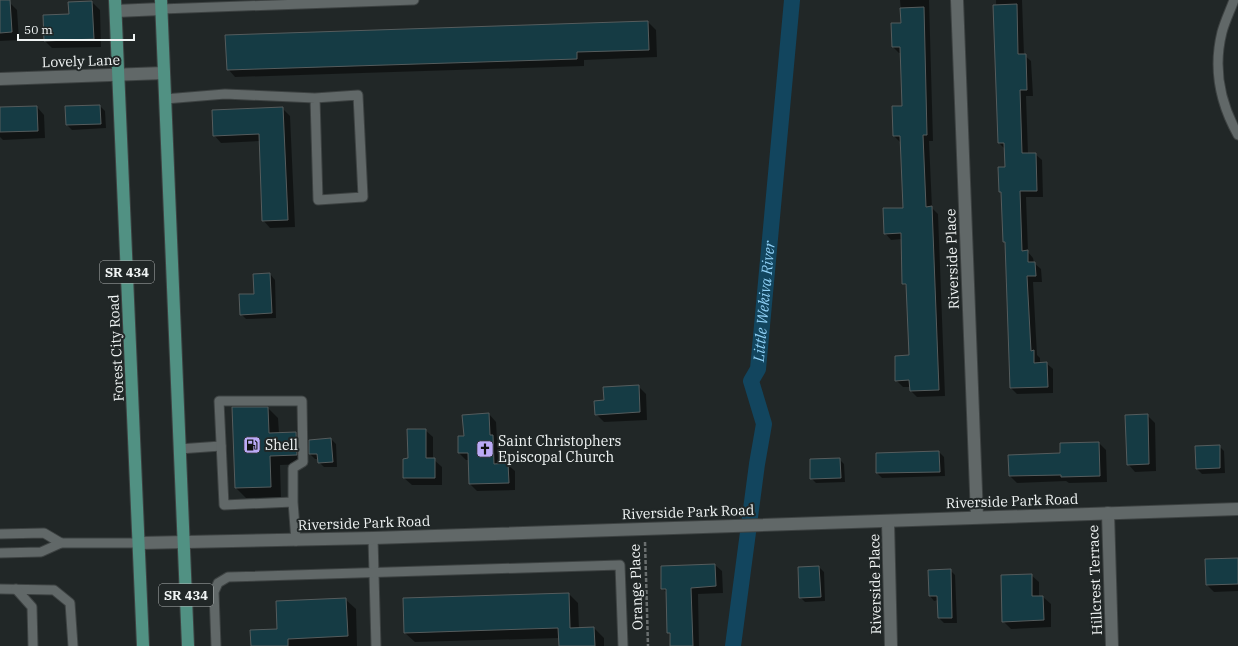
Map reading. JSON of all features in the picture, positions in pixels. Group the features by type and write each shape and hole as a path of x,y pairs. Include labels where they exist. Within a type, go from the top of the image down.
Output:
{"main road":[{"name":"Forest City Road","path":"115,5 143,646"},
{"name":"SR 434","path":"161,5 179,449 185,543 188,646"}],"street":[{"name":"Riverside Place","path":"957,0 977,517"},
{"path":"115,5 161,5"},
{"name":"Lovely Lane","path":"0,79 164,73"},
{"name":"Riverside Park Road","path":"139,543 373,538 644,528 888,522 977,517 1238,509"},
{"name":"Hillcrest Terrace","path":"1108,513 1112,646"},
{"name":"Riverside Place","path":"888,522 891,646"}],"lane":[{"path":"161,5 414,0"},
{"path":"1234,0 1222,33 1218,66 1220,89 1238,135"},
{"path":"165,98 225,94 315,98 358,95 363,197 318,200 315,98"},
{"path":"293,502 224,505 218,401 302,401 303,462 293,468 293,502 296,540"},
{"path":"179,449 221,446"},
{"path":"0,534 44,533 61,543"},
{"path":"373,538 376,646"},
{"path":"0,553 41,552 61,543 139,543"},
{"path":"216,646 214,592 218,583 228,577 620,565 623,646"},
{"path":"0,589 54,590 70,603 73,646"},
{"path":"16,589 32,607 33,646"}],"path":[{"name":"Orange Place","path":"644,528 648,646"}],"building":[{"path":"0,0 10,0 12,32 0,33"},
{"path":"92,1 94,39 44,41 43,15 69,14 68,2"},
{"path":"1017,4 1018,54 1026,54 1027,90 1020,90 1022,153 1036,153 1037,191 1020,191 1022,251 1028,250 1028,262 1035,262 1036,276 1027,276 1031,351 1034,350 1034,363 1047,362 1048,387 1010,388 1005,242 1003,242 1001,192 999,192 998,167 1005,167 1004,143 998,143 993,5"},
{"path":"924,7 927,135 923,135 926,207 932,206 939,390 910,391 909,380 895,381 895,356 909,355 906,284 902,284 901,233 884,234 883,208 903,208 900,136 893,136 892,106 902,106 900,47 892,47 891,23 901,23 900,8"},
{"path":"648,21 649,50 577,52 577,59 227,70 225,35"},
{"path":"100,105 101,124 66,125 65,106"},
{"path":"37,106 38,131 0,132 0,107"},
{"path":"283,107 288,220 262,221 259,134 213,136 212,110"},
{"path":"270,273 272,313 240,315 239,294 254,294 253,274"},
{"path":"639,385 640,412 595,415 594,401 604,400 603,387"},
{"path":"232,407 268,407 269,433 296,432 297,455 270,456 271,487 235,488"},
{"path":"489,413 490,435 493,435 494,464 508,463 509,483 469,484 468,453 458,453 458,436 464,436 462,415"},
{"path":"1148,414 1149,464 1127,465 1125,415"},
{"path":"407,429 426,429 426,458 435,458 435,478 403,478 403,459 408,458"},
{"path":"331,438 333,462 318,463 317,454 309,454 309,440"},
{"path":"1099,442 1100,476 1009,476 1008,455 1060,453 1060,443"},
{"path":"1220,445 1220,468 1196,469 1195,446"},
{"path":"939,451 940,472 876,473 876,453"},
{"path":"840,458 841,478 810,479 810,459"},
{"path":"1238,558 1238,584 1206,585 1205,559"},
{"path":"715,564 716,586 691,588 693,646 670,646 670,633 667,633 666,589 661,589 661,566"},
{"path":"819,566 821,597 799,598 798,567"},
{"path":"951,569 952,618 938,618 937,596 929,596 928,570"},
{"path":"1032,574 1032,596 1043,596 1044,620 1002,622 1001,575"},
{"path":"569,593 570,628 594,627 595,646 559,646 558,628 404,633 403,598"},
{"path":"346,598 348,636 288,639 288,646 251,646 250,630 277,629 276,601"}],"waterway":[{"name":"Little Wekiva River","path":"733,646 757,464 764,424 751,381 758,369 792,0"}],"place":[{"name":"Shell","path":"252,445"},
{"name":"Saint Christophers Episcopal Church","path":"485,449"}]}
